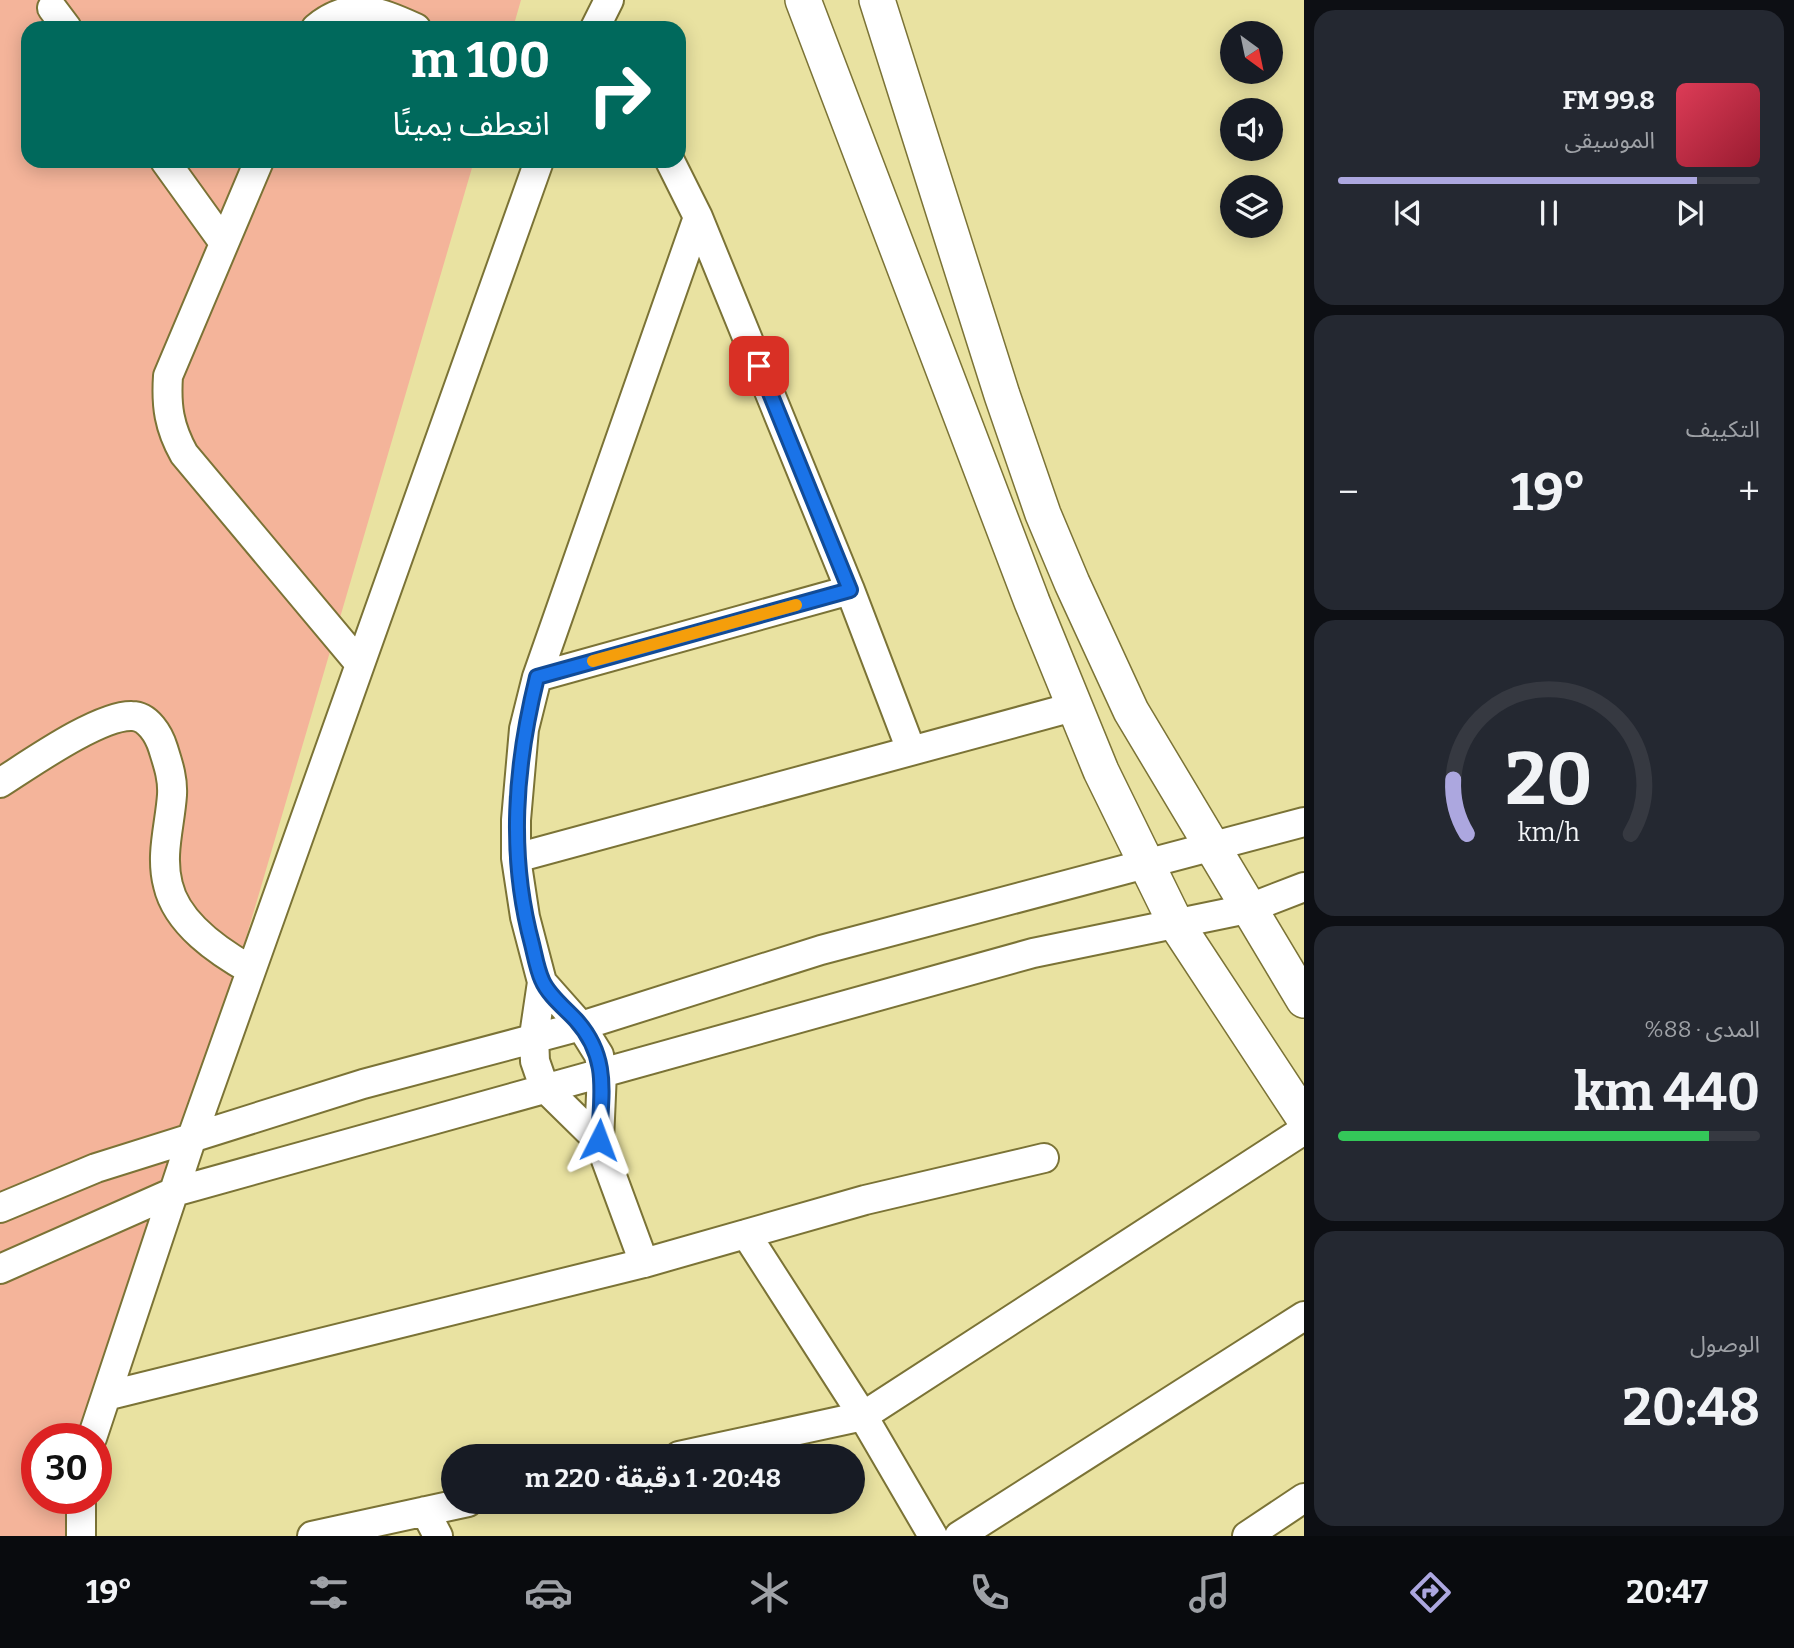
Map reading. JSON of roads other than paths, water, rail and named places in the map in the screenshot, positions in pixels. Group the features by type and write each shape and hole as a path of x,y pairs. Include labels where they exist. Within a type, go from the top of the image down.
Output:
{"street":[{"path":"803,0 1073,707 1175,922 1304,1118"},
{"path":"877,0 989,356 1043,514 1131,710 1214,846 1247,909 1304,1000"},
{"path":"322,21 344,4 365,6 400,21"},
{"path":"170,168 224,243"},
{"path":"256,168 168,376 166,405 173,433 184,454 359,663"},
{"path":"97,1423 192,1137 536,168"},
{"path":"674,168 698,217 850,590 911,750"},
{"path":"599,1140 544,1087 535,1061 534,1036 542,982 525,917 516,858 516,820 524,729 537,677 698,217"},
{"path":"537,677 850,590"},
{"path":"516,858 1073,707"},
{"path":"0,783 79,735 117,718 135,715 148,723 160,737 171,772 172,795 164,855 168,885 177,908 215,947 251,970"},
{"path":"0,1208 96,1168 363,1084 534,1036 581,1026 821,950 1304,822"},
{"path":"0,1269 174,1192 1033,953 1247,909 1304,887"},
{"path":"542,982 581,1026 599,1055 602,1072 599,1140 644,1263"},
{"path":"734,1444 863,1416 1304,1130"},
{"path":"106,1396 644,1263 865,1200 1044,1158"},
{"path":"746,1234 863,1416 933,1536"},
{"path":"959,1536 1304,1317"},
{"path":"1248,1536 1304,1498"},
{"path":"313,1536 441,1508"},
{"path":"425,1511 438,1536"},
{"path":"81,1514 81,1536"}]}
